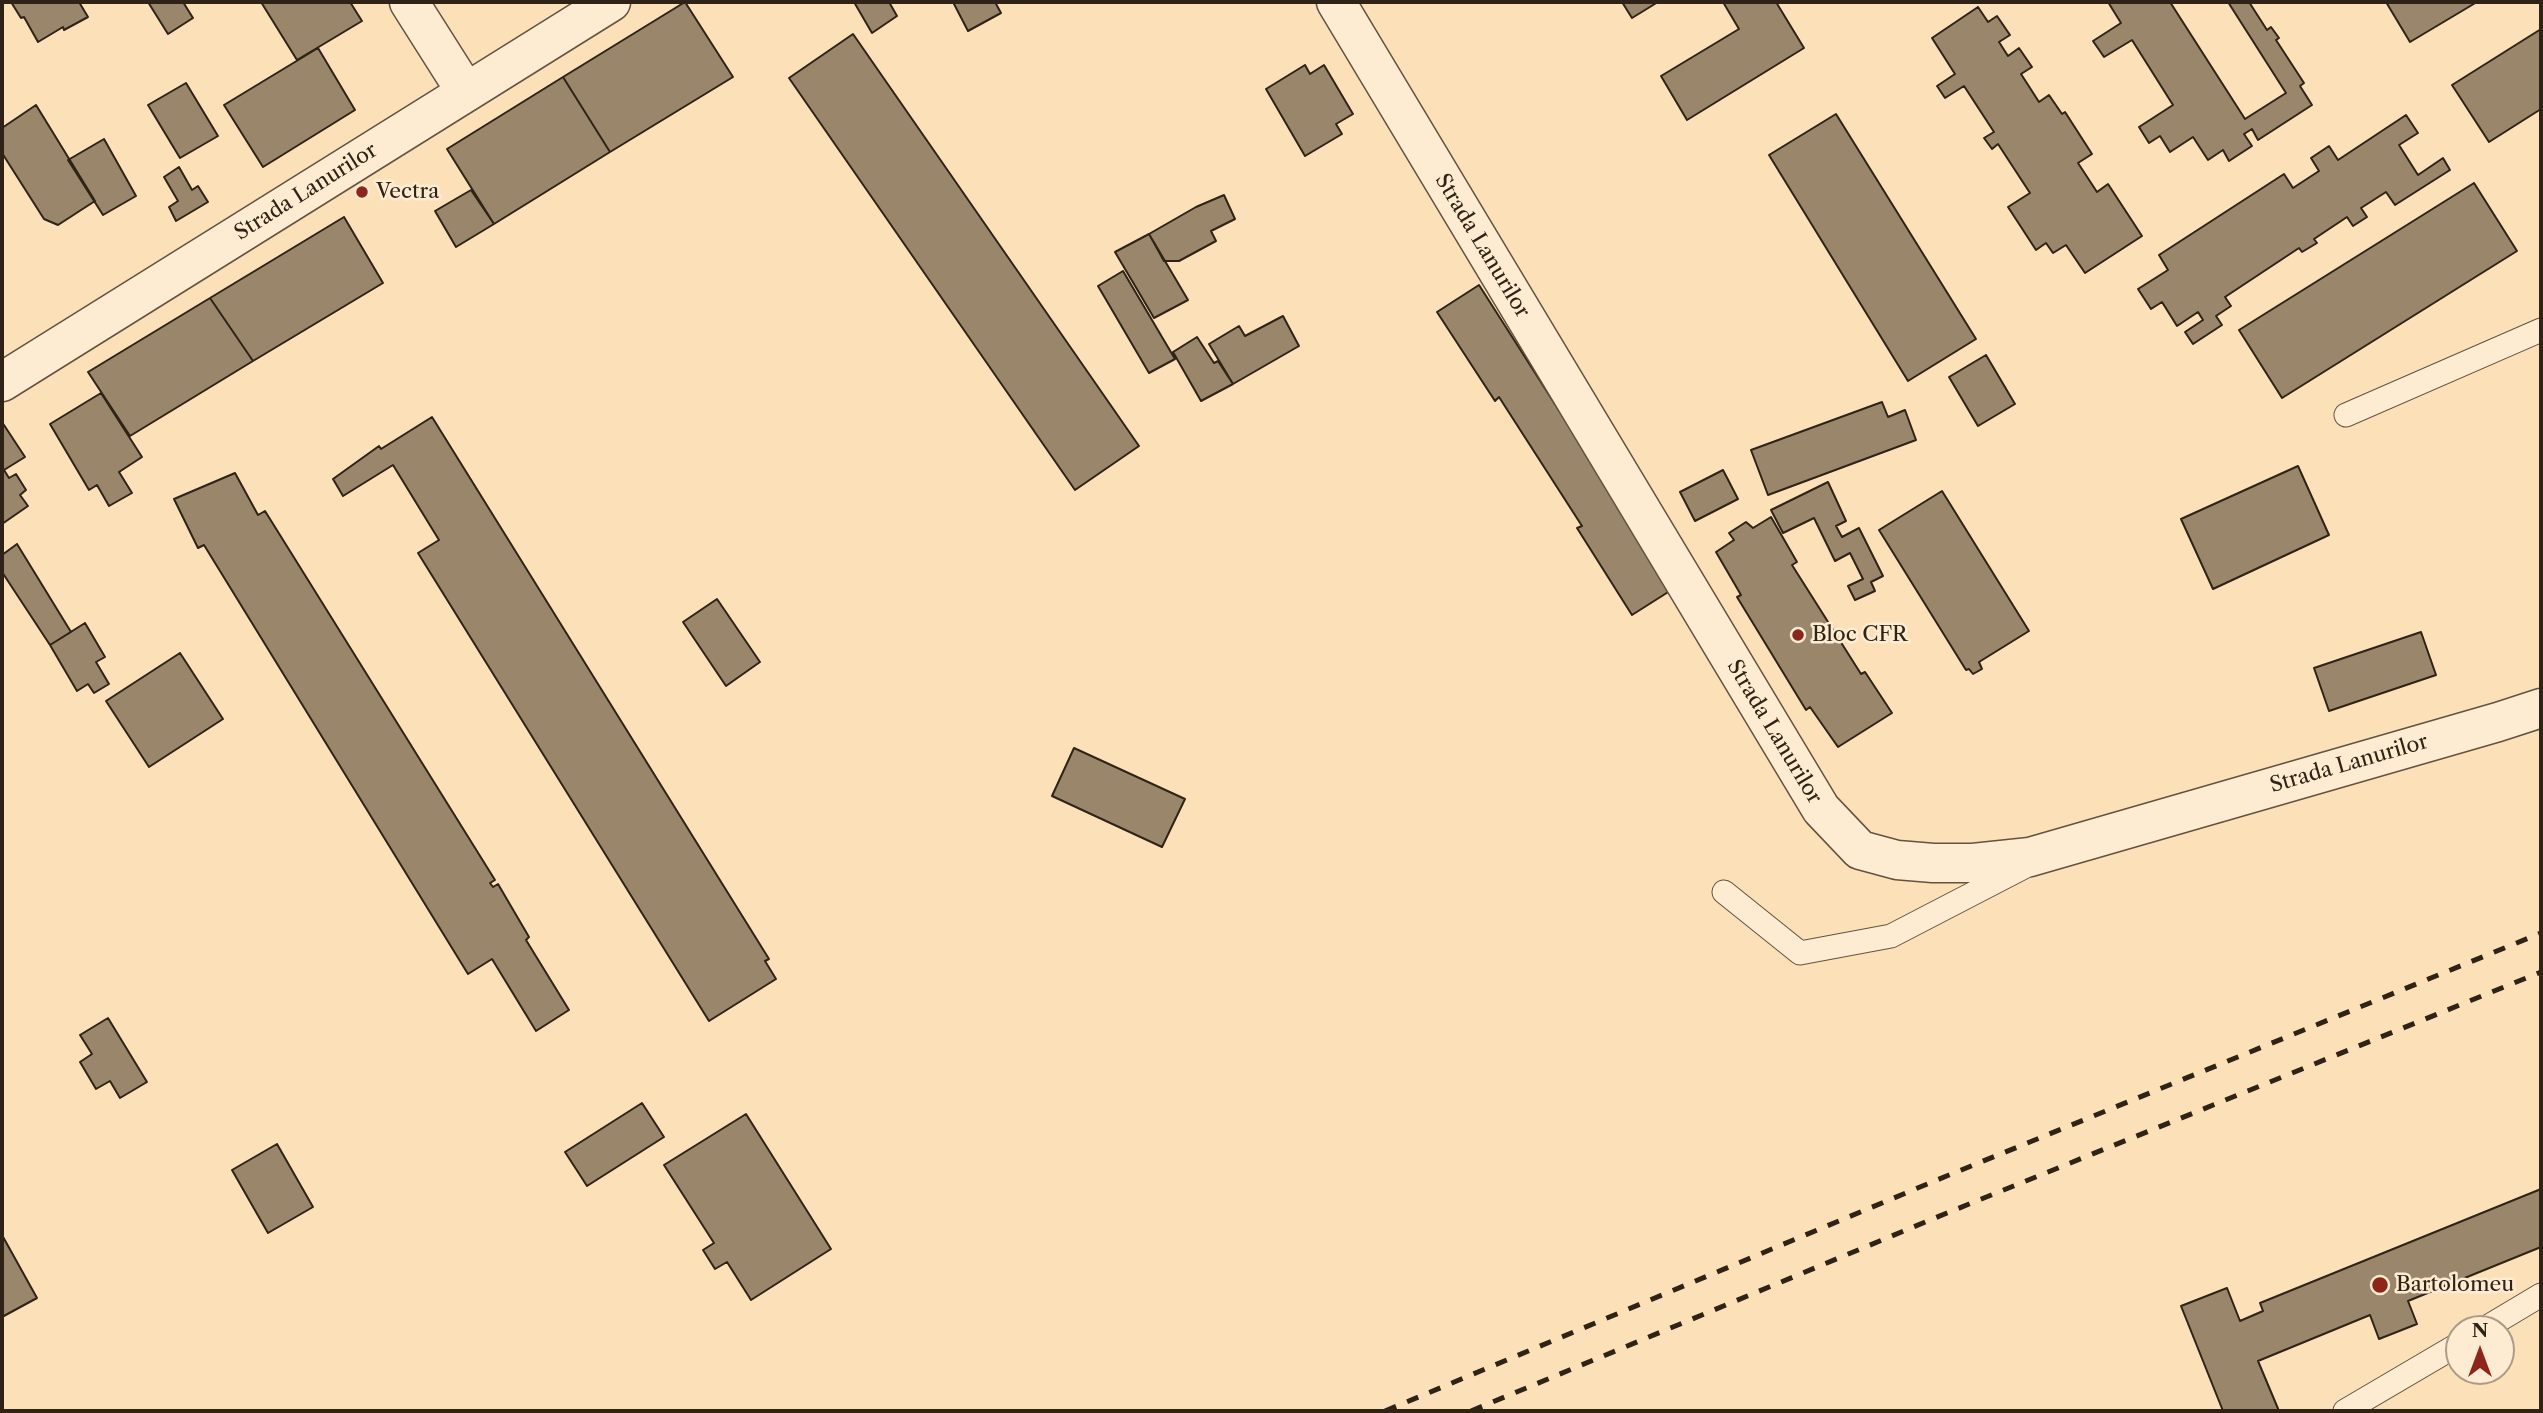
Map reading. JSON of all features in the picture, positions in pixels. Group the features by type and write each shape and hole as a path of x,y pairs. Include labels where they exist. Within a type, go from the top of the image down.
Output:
{"street":[{"path":"409,2 466,92"},
{"name":"Strada Lanurilor","path":"2,382 611,2"},
{"name":"Strada Lanurilor","path":"1336,2 1821,809 1860,850 1897,860 1933,863 1973,863 2030,857 2541,708"}],"lane":[{"path":"2346,415 2541,330"},
{"path":"1724,892 1800,953 1891,936 2060,848"},
{"path":"2507,1315 2541,1295"},
{"path":"2345,1411 2445,1352"}],"building":[{"path":"11,2 79,2 88,17 64,30 63,27 38,42 24,17 21,18"},
{"path":"148,2 183,2 193,18 168,34"},
{"path":"261,2 350,2 362,21 297,60"},
{"path":"685,2 733,77 610,152 563,77"},
{"path":"854,2 889,2 897,16 872,33"},
{"path":"953,2 995,2 1001,13 968,31"},
{"path":"1622,2 1658,2 1632,18"},
{"path":"1723,2 1776,2 1804,48 1687,120 1661,76 1739,29"},
{"path":"2108,2 2170,2 2245,119 2286,93 2228,2 2249,2 2267,30 2271,27 2279,38 2276,40 2304,83 2300,86 2312,105 2258,140 2252,129 2244,134 2252,146 2229,161 2223,150 2208,160 2193,137 2170,152 2160,136 2149,143 2139,127 2173,105 2132,40 2104,57 2093,41 2121,23"},
{"path":"2386,2 2477,2 2410,42"},
{"path":"1978,7 1988,22 1997,16 2010,35 1999,42 2008,56 2019,48 2032,67 2021,74 2039,102 2049,95 2062,114 2065,112 2092,154 2078,163 2097,192 2108,184 2142,236 2085,273 2066,245 2053,253 2046,243 2036,250 2008,207 2030,193 1998,144 1992,149 1984,138 1994,132 1964,86 1945,98 1937,86 1955,74 1932,38"},
{"path":"2541,29 2541,109 2489,142 2452,85"},
{"path":"853,34 1139,446 1075,490 789,78"},
{"path":"318,48 355,110 263,167 224,105"},
{"path":"1305,65 1310,74 1324,65 1353,114 1336,124 1342,134 1305,156 1266,89"},
{"path":"563,77 610,152 494,224 447,149"},
{"path":"186,83 218,136 180,158 148,105"},
{"path":"36,105 95,201 58,225 44,219 2,153 2,128"},
{"path":"1836,114 1976,339 1908,381 1769,155"},
{"path":"2406,115 2418,133 2399,145 2418,175 2443,158 2450,170 2395,205 2386,192 2361,208 2367,217 2353,226 2347,217 2314,239 2317,243 2302,252 2299,248 2225,297 2231,306 2216,316 2222,325 2193,344 2185,332 2203,320 2198,312 2177,326 2162,302 2151,309 2138,289 2168,270 2159,255 2284,174 2293,188 2319,171 2311,158 2329,146 2338,160"},
{"path":"104,139 136,196 103,215 68,160"},
{"path":"179,167 192,190 198,186 208,202 176,221 169,207 178,201 164,177"},
{"path":"2474,183 2517,251 2282,398 2239,330"},
{"path":"471,190 494,224 456,247 435,211"},
{"path":"1224,195 1235,219 1211,231 1216,241 1179,261 1164,261 1149,234 1196,207"},
{"path":"344,217 383,283 253,361 210,298"},
{"path":"1149,234 1188,300 1154,318 1115,252"},
{"path":"1123,271 1175,359 1149,373 1098,286"},
{"path":"1479,285 1673,589 1632,615 1577,528 1582,526 1499,397 1495,401 1437,312"},
{"path":"210,298 253,361 130,436 88,372"},
{"path":"1283,316 1299,346 1233,384 1209,344 1239,326 1245,336"},
{"path":"1197,337 1214,363 1218,361 1233,384 1201,401 1173,352"},
{"path":"1986,355 2015,404 1978,426 1949,377"},
{"path":"101,393 142,457 119,472 132,493 109,506 97,485 89,490 50,424"},
{"path":"1882,402 1888,417 1905,410 1916,440 1768,495 1751,450"},
{"path":"432,417 769,959 765,961 776,979 709,1021 418,553 439,540 393,465 343,496 333,479 379,446 381,449"},
{"path":"2,422 25,457 4,470 9,478 16,474 26,490 20,495 28,506 2,524"},
{"path":"2298,466 2329,535 2213,589 2181,519"},
{"path":"1723,470 1738,499 1695,521 1680,492"},
{"path":"235,473 258,515 265,511 495,880 490,883 493,887 498,884 529,937 526,940 569,1010 536,1031 492,959 468,974 204,545 198,548 174,499"},
{"path":"1828,482 1846,521 1836,526 1842,537 1859,528 1883,576 1871,582 1875,591 1855,600 1848,586 1863,579 1850,553 1835,561 1814,518 1783,533 1771,510"},
{"path":"1942,491 2029,631 1979,662 1982,669 1973,674 1969,669 1966,670 1879,530"},
{"name":"Bloc CFR","path":"1771,517 1797,562 1792,565 1861,674 1865,672 1892,713 1838,747 1810,707 1806,710 1737,597 1741,595 1716,552 1734,540 1729,533 1746,522 1753,528"},
{"path":"17,544 71,632 50,645 2,572 2,555"},
{"path":"717,599 760,662 726,686 683,622"},
{"path":"85,623 105,657 96,662 109,684 94,693 88,684 77,691 50,645"},
{"path":"2421,632 2436,675 2329,711 2314,668"},
{"path":"180,653 223,719 149,767 106,701"},
{"path":"1074,748 1185,799 1162,847 1052,796"},
{"path":"108,1018 147,1082 120,1098 110,1081 96,1089 80,1062 92,1054 80,1035"},
{"path":"642,1103 664,1137 587,1186 565,1152"},
{"path":"746,1114 831,1249 751,1300 727,1262 715,1269 703,1250 714,1243 664,1165"},
{"path":"277,1144 313,1207 268,1233 232,1170"},
{"name":"Bartolomeu","path":"2541,1189 2541,1247 2408,1301 2417,1324 2379,1339 2370,1315 2258,1361 2279,1411 2223,1411 2181,1306 2227,1288 2240,1321 2263,1311 2260,1303"},
{"path":"2,1235 37,1298 2,1317"}],"railway":[{"path":"1385,1411 1932,1182 2541,933"},
{"path":"1471,1411 1947,1213 2541,972"}],"place":[{"name":"Vectra","path":"362,192"},
{"name":"Bloc CFR","path":"1798,635"},
{"name":"Bartolomeu","path":"2380,1285"}]}
